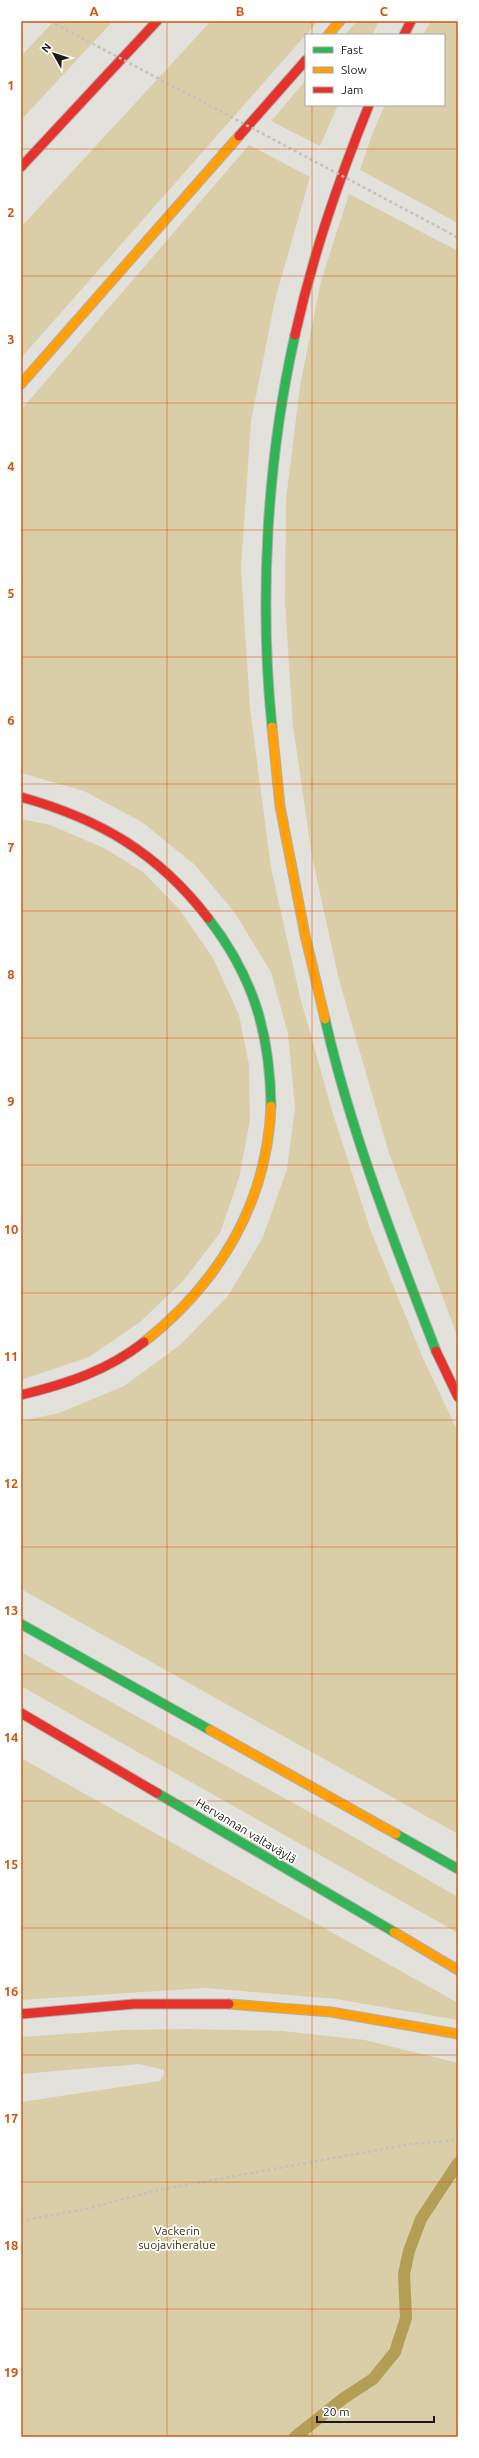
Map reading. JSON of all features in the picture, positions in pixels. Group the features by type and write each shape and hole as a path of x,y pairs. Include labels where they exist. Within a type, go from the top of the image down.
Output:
{"highway":[{"path":"21,167 157,21"},
{"path":"329,34 340,21"},
{"path":"404,34 411,21"},
{"path":"21,384 305,61"},
{"path":"369,106 338,178 314,260 285,379 273,474 267,578 268,686 280,806 305,935 337,1072 383,1214 439,1359 458,1397"},
{"path":"21,797 51,804 104,826 148,854 195,899 232,950 257,1002 268,1056 273,1105 268,1152 249,1213 221,1260 189,1300 156,1333 113,1364 66,1384 21,1395"},
{"path":"21,1624 458,1869"},
{"name":"Hervannan valtaväylä","path":"21,1713 458,1970"},
{"path":"21,2014 98,2007 202,2002 319,2010 409,2023 458,2034"}],"path":[{"path":"50,21 458,238"},
{"path":"21,2221 86,2209 158,2190 411,2144 458,2140"}],"green space":[{"path":"54,21 113,21 21,120 21,56"},
{"path":"211,21 318,21 21,358 21,227"},
{"path":"357,21 379,21 372,34 346,34"},
{"path":"431,21 458,21 458,223 360,170 373,132 385,106 445,106 445,34 424,34"},
{"path":"305,81 305,106 338,106 320,146 271,121"},
{"path":"249,145 310,177 275,300 251,421 241,568 250,708 271,868 300,997 333,1114 370,1229 422,1356 458,1432 458,1834 21,1589 21,1421 59,1413 124,1386 180,1345 228,1296 263,1237 287,1169 295,1107 288,1034 271,972 235,913 195,865 142,822 84,791 21,773 21,410"},
{"path":"349,194 458,251 458,1338 389,1153 338,976 312,856 293,726 285,603 286,500 300,386 321,281"},
{"path":"21,819 50,825 104,848 143,872 179,909 213,958 239,1015 249,1065 250,1120 239,1178 220,1233 183,1281 140,1322 89,1357 21,1380"},
{"path":"21,1652 338,1828 458,1897 458,1933 21,1686"},
{"path":"21,1758 458,2003 458,2020 336,1999 205,1988 21,2000"},
{"name":"Vackerin suojaviheralue","path":"187,2029 282,2031 365,2040 458,2063 458,2437 21,2437 21,2102 160,2081 164,2074 164,2070 139,2064 21,2074 21,2037 124,2030"}],"waterway":[{"path":"295,2437 344,2398 373,2379 395,2352 406,2318 404,2274 409,2251 421,2219 458,2163"}],"traffic: fast":[{"path":"272,727 266,629 268,530 278,431 285,382 295,335"},
{"path":"208,918 237,961 256,1006 267,1054 271,1106"},
{"path":"325,1019 347,1104 374,1187 436,1351"},
{"path":"21,1624 210,1730"},
{"path":"157,1793 394,1932"},
{"path":"396,1834 458,1869"}],"traffic: slow":[{"path":"329,34 340,21"},
{"path":"21,384 239,136"},
{"path":"272,727 280,806 305,935 325,1019"},
{"path":"144,1342 171,1319 195,1293 217,1267 234,1238 249,1207 260,1175 268,1142 271,1106"},
{"path":"210,1730 396,1834"},
{"path":"394,1932 458,1970"},
{"path":"229,2004 331,2012 458,2034"}],"traffic: jam":[{"path":"21,167 157,21"},
{"path":"404,34 411,21"},
{"path":"239,136 305,61"},
{"path":"295,335 327,218 369,106"},
{"path":"21,797 77,816 125,841 148,857 169,875 189,895 208,918"},
{"path":"21,1395 70,1381 101,1369 116,1361 144,1342"},
{"path":"436,1351 458,1397"},
{"path":"21,1713 157,1793"},
{"path":"21,2014 134,2004 229,2004"}]}
